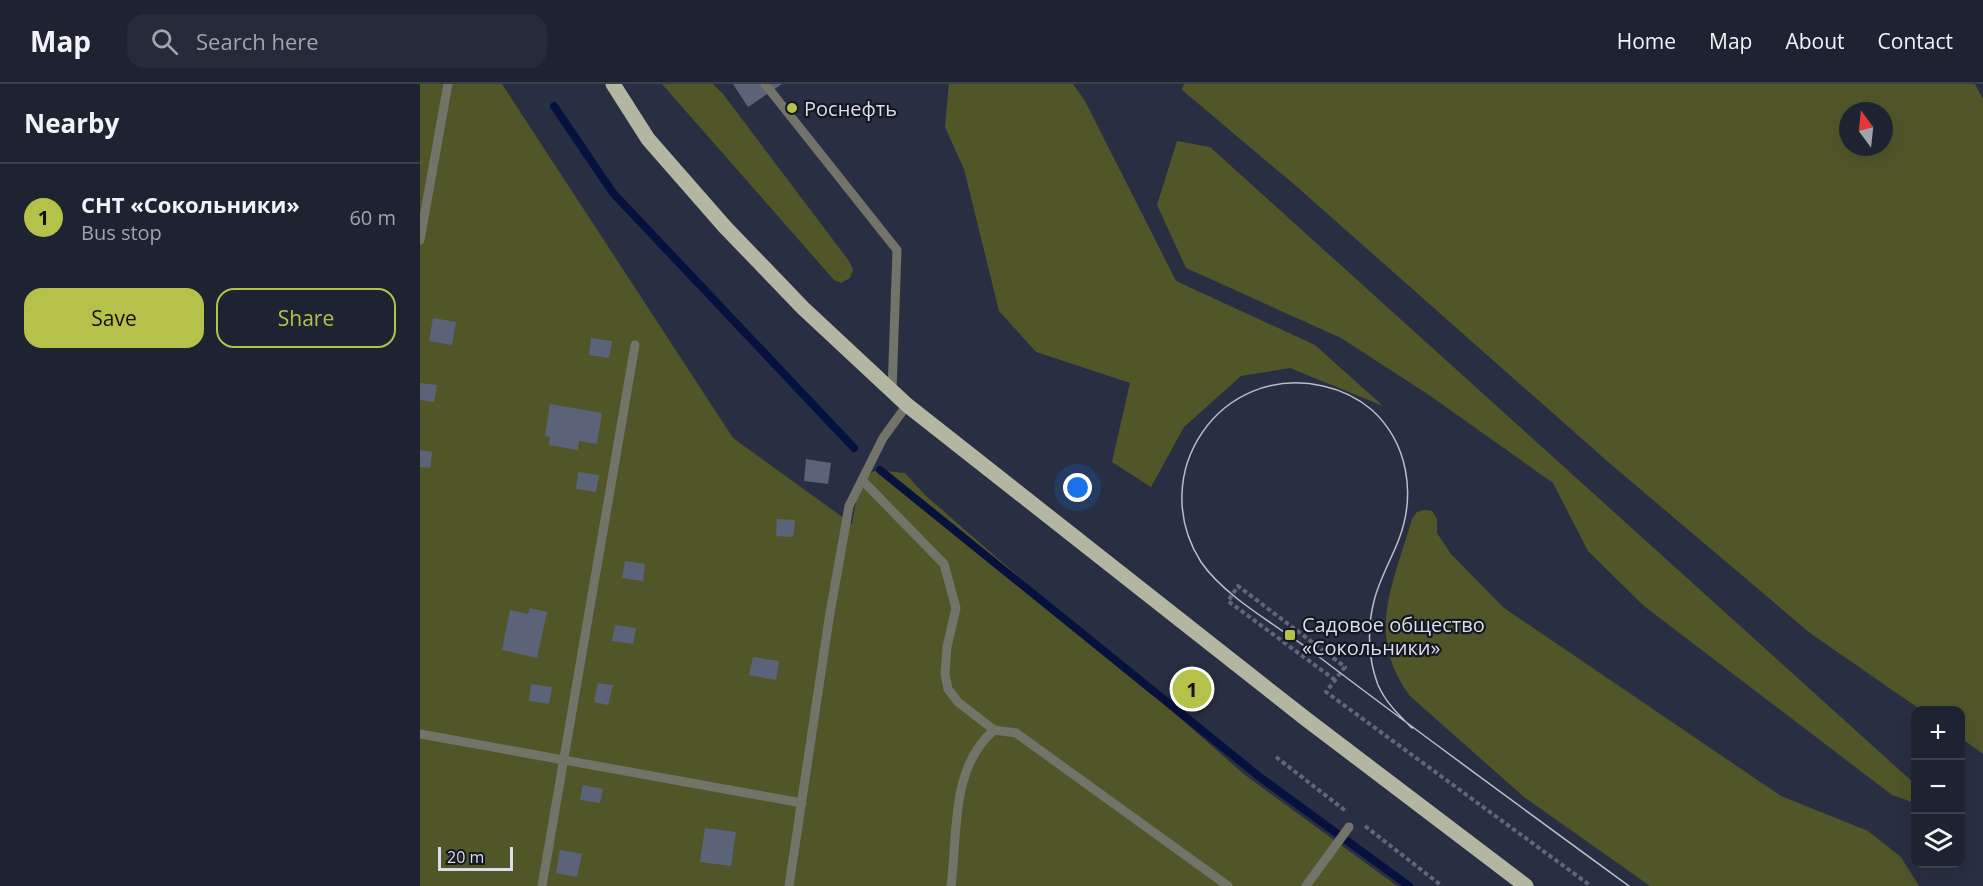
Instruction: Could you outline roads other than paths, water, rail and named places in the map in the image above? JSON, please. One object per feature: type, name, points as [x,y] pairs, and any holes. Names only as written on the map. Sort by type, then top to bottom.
[{"type":"main road","points":[[613,84],[648,139],[725,227],[803,308],[907,405],[1306,719],[1526,886]]},
{"type":"lane","points":[[420,240],[448,84]]},
{"type":"lane","points":[[765,84],[897,250],[892,391]]},
{"type":"lane","points":[[542,886],[635,345]]},
{"type":"lane","points":[[789,886],[829,619],[849,506],[883,438],[907,405]]},
{"type":"lane","points":[[862,480],[944,564],[956,608],[946,656],[945,674],[948,688],[958,702],[994,730],[1016,733],[1228,886]]},
{"type":"lane","points":[[951,886],[958,795],[979,743],[994,730]]},
{"type":"lane","points":[[420,734],[802,803]]},
{"type":"lane","points":[[1306,886],[1349,827]]},
{"type":"waterway","points":[[554,106],[613,193],[854,448]]},
{"type":"waterway","points":[[880,470],[1261,778],[1409,886]]},
{"type":"tram line","points":[[1412,728],[1407,723],[1402,718],[1393,708],[1378,685],[1372,665],[1370,643],[1370,622],[1376,593],[1399,539],[1407,504],[1405,470],[1394,438],[1372,410],[1355,398],[1336,390],[1323,386],[1286,383],[1253,391],[1224,408],[1202,432],[1188,462],[1182,494],[1186,528],[1201,562],[1223,587],[1251,609],[1310,650],[1389,710],[1429,739],[1629,886]]},
{"type":"place","name":"Роснефть","points":[[792,108]]},
{"type":"place","name":"Садовое общество «Сокольники»","points":[[1290,635]]},
{"type":"place","name":"СНТ «Сокольники»","points":[[1192,689]]}]
